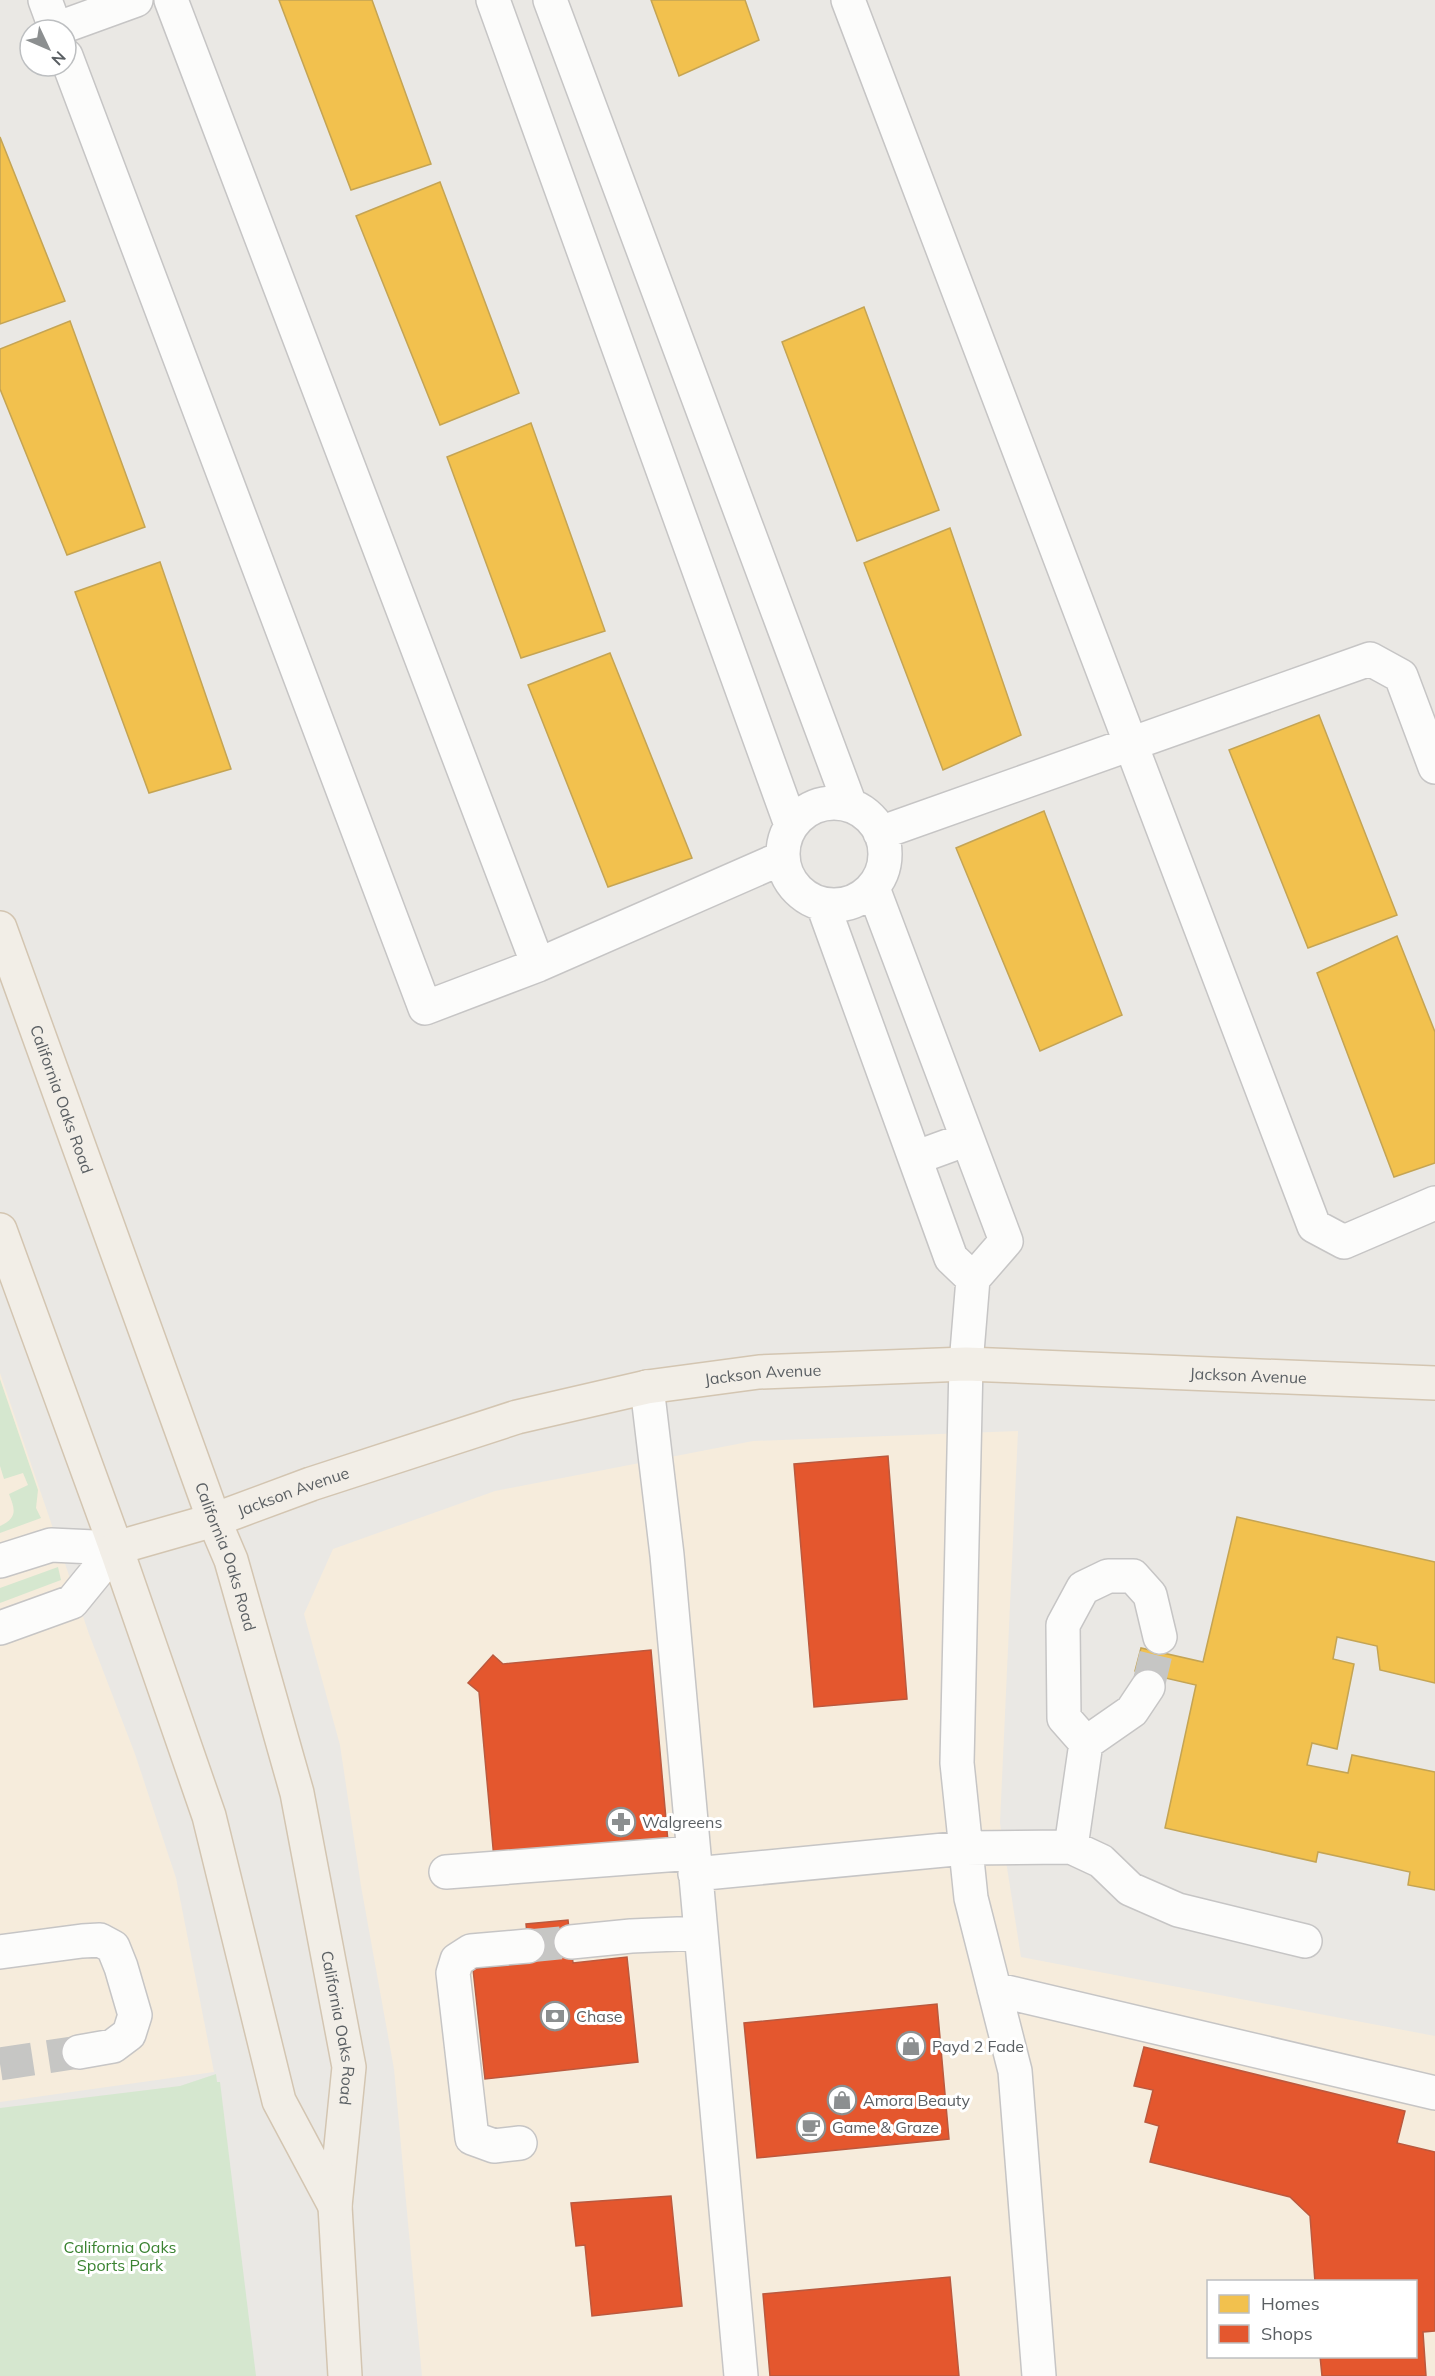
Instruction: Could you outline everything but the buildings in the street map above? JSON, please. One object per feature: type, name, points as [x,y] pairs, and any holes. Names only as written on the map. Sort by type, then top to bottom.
[{"type":"main road","name":"California Oaks Road","points":[[0,928],[214,1520],[231,1560],[297,1793],[349,2067],[335,2206],[345,2376]]},
{"type":"main road","name":"California Oaks Road","points":[[0,1230],[116,1548],[209,1816],[279,2101],[335,2206]]},
{"type":"main road","name":"Jackson Avenue","points":[[116,1548],[214,1520],[311,1484],[517,1417],[647,1387],[759,1372],[966,1364],[1435,1383]]},
{"type":"street","points":[[78,21],[136,0]]},
{"type":"street","points":[[171,0],[538,966]]},
{"type":"street","points":[[493,0],[791,825]]},
{"type":"street","points":[[550,0],[850,805]]},
{"type":"street","points":[[849,0],[1314,1226],[1344,1242],[1435,1203]]},
{"type":"street","points":[[74,78],[425,1008],[538,966],[782,858]]},
{"type":"street","points":[[880,833],[1370,658],[1401,676],[1435,768]]},
{"type":"street","points":[[833,802],[850,805],[865,813],[880,833],[885,856],[881,872],[873,888],[859,899],[844,905],[823,904],[810,900],[796,890],[786,875],[782,858],[784,841],[791,825],[802,814],[817,805],[833,802]]},
{"type":"street","points":[[873,888],[1006,1240],[973,1279],[966,1364],[957,1763],[971,1898],[1015,2071],[1039,2376]]},
{"type":"street","points":[[823,904],[951,1258],[973,1279]]},
{"type":"street","points":[[915,1158],[967,1139]]},
{"type":"street","points":[[647,1387],[667,1555],[741,2376]]},
{"type":"street","points":[[0,1561],[51,1545],[116,1548]]},
{"type":"street","points":[[0,1628],[72,1602],[116,1548]]},
{"type":"street","points":[[1086,1743],[1064,1718],[1063,1624],[1083,1588],[1108,1576],[1133,1576],[1150,1595],[1160,1637]]},
{"type":"street","points":[[1071,1847],[1086,1743],[1132,1712],[1148,1687]]},
{"type":"street","points":[[446,1872],[694,1863],[965,1848],[1071,1847],[1101,1861],[1130,1889],[1178,1910],[1305,1941]]},
{"type":"street","points":[[571,1942],[631,1936],[701,1933]]},
{"type":"street","points":[[0,1952],[100,1940],[113,1947],[122,1967],[135,2015],[129,2034],[113,2046],[79,2052]]},
{"type":"street","points":[[520,2143],[494,2146],[472,2138],[453,1973],[457,1960],[471,1952],[528,1946]]},
{"type":"street","points":[[994,1989],[1435,2093]]},
{"type":"shaded area","points":[[0,1373],[89,1634],[135,1754],[176,1878],[214,2072],[0,2102]]},
{"type":"shaded area","points":[[1018,1431],[1000,1823],[1021,1957],[1435,2036],[1435,2376],[422,2376],[394,2069],[361,1886],[340,1745],[304,1614],[333,1549],[495,1491],[753,1441]]},
{"type":"green space","points":[[0,1379],[38,1490],[36,1508],[41,1518],[0,1533],[0,1526],[10,1520],[14,1513],[9,1494],[28,1485],[23,1473],[4,1479],[0,1466]]},
{"type":"green space","points":[[58,1567],[61,1580],[0,1603],[0,1588]]},
{"type":"green space","name":"California Oaks Sports Park","points":[[216,2074],[217,2082],[220,2082],[256,2376],[0,2376],[0,2108],[180,2086]]},
{"type":"tunnel","points":[[1148,1687],[1160,1637]]},
{"type":"tunnel","points":[[528,1946],[571,1942]]},
{"type":"tunnel","points":[[0,2064],[79,2052]]},
{"type":"place","name":"Walgreens","points":[[621,1822]]},
{"type":"place","name":"Chase","points":[[555,2016]]},
{"type":"place","name":"Payd 2 Fade","points":[[911,2046]]},
{"type":"place","name":"Amora Beauty","points":[[842,2100]]},
{"type":"place","name":"Game & Graze","points":[[811,2127]]}]
